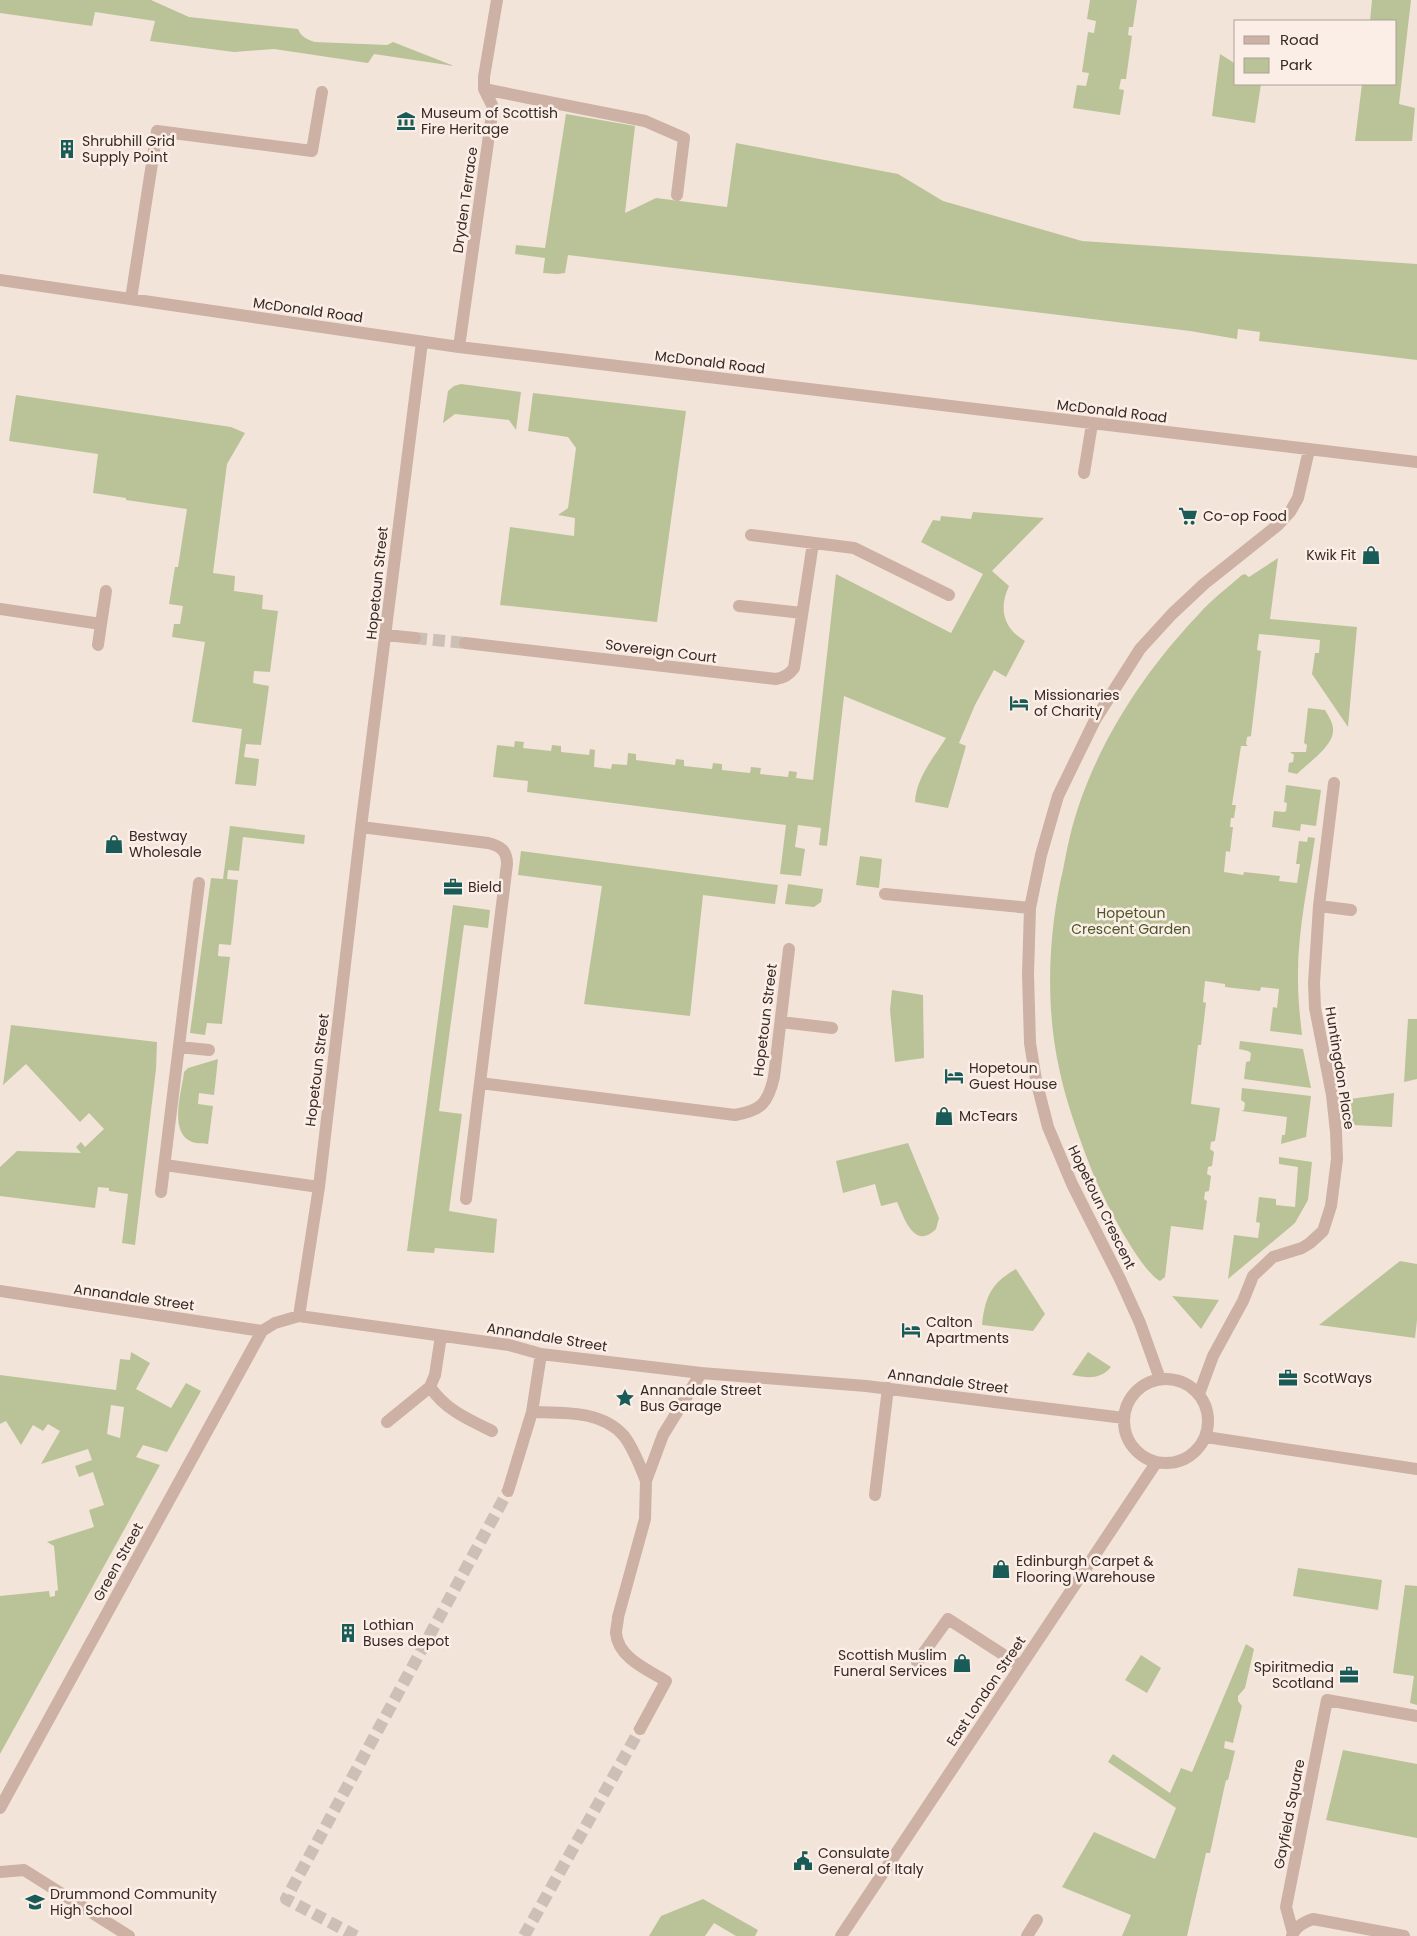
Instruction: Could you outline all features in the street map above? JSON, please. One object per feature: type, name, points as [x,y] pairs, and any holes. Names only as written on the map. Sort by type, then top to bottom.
[{"type":"street","name":"Dryden Terrace","points":[[459,347],[493,107],[484,83],[497,0]]},
{"type":"street","points":[[484,83],[645,121],[684,138],[677,194]]},
{"type":"street","points":[[130,299],[157,131],[312,151],[322,92]]},
{"type":"street","name":"McDonald Road","points":[[0,280],[459,347],[1417,462]]},
{"type":"street","name":"Hopetoun Street","points":[[299,1316],[319,1187],[361,827],[422,342]]},
{"type":"street","points":[[1084,473],[1092,424]]},
{"type":"street","name":"Hopetoun Crescent","points":[[1160,1379],[1128,1296],[1072,1184],[1048,1127],[1036,1080],[1030,1043],[1028,974],[1030,908],[1040,855],[1058,796],[1095,720],[1140,649],[1172,614],[1218,572],[1278,525],[1290,512],[1298,498],[1309,450]]},
{"type":"street","points":[[751,535],[854,548],[949,595]]},
{"type":"street","name":"Sovereign Court","points":[[465,644],[776,679],[787,676],[794,668],[813,542]]},
{"type":"street","points":[[98,645],[106,591]]},
{"type":"street","points":[[739,606],[802,613]]},
{"type":"street","points":[[0,609],[101,624]]},
{"type":"street","points":[[386,635],[414,638]]},
{"type":"street","name":"Huntingdon Place","points":[[1199,1394],[1213,1356],[1243,1300],[1253,1276],[1273,1257],[1302,1248],[1310,1243],[1323,1231],[1331,1206],[1337,1159],[1336,1132],[1332,1096],[1314,1008],[1314,983],[1319,906],[1334,783]]},
{"type":"street","points":[[361,827],[488,843],[500,847],[505,853],[507,864],[466,1200]]},
{"type":"street","points":[[161,1192],[199,882]]},
{"type":"street","points":[[885,894],[1030,908]]},
{"type":"street","points":[[1319,906],[1351,910]]},
{"type":"street","name":"Hopetoun Street","points":[[480,1083],[735,1115],[748,1113],[761,1107],[770,1095],[774,1077],[789,949]]},
{"type":"street","points":[[780,1022],[832,1028]]},
{"type":"street","points":[[179,1047],[209,1050]]},
{"type":"street","points":[[165,1165],[319,1187]]},
{"type":"street","name":"Annandale Street","points":[[0,1291],[262,1331],[268,1326],[299,1316],[509,1345],[541,1354],[701,1373],[888,1388],[1124,1418]]},
{"type":"street","name":"Green Street","points":[[0,1808],[262,1331]]},
{"type":"street","points":[[387,1422],[430,1387],[435,1375],[441,1336]]},
{"type":"street","points":[[508,1491],[532,1412],[541,1354]]},
{"type":"street","points":[[640,1729],[666,1681],[632,1660],[621,1648],[616,1634],[618,1617],[646,1519],[646,1481],[663,1435],[701,1373]]},
{"type":"street","points":[[1160,1379],[1185,1383],[1199,1394],[1208,1412],[1209,1426],[1206,1437],[1196,1452],[1186,1459],[1172,1464],[1156,1463],[1147,1459],[1133,1448],[1126,1437],[1125,1409],[1135,1392],[1149,1382],[1160,1379]]},
{"type":"street","points":[[430,1387],[444,1404],[455,1413],[492,1431]]},
{"type":"street","points":[[875,1495],[888,1388]]},
{"type":"street","points":[[532,1412],[583,1415],[599,1419],[613,1426],[624,1436],[632,1448],[646,1481]]},
{"type":"street","points":[[1206,1437],[1417,1469]]},
{"type":"street","name":"East London Street","points":[[841,1936],[1156,1463]]},
{"type":"street","points":[[917,1662],[948,1619],[1021,1666]]},
{"type":"street","name":"Gayfield Square","points":[[1292,1934],[1286,1907],[1327,1700],[1417,1716]]},
{"type":"street","points":[[0,1872],[24,1870],[129,1936]]},
{"type":"street","name":"Gayfield Square","points":[[1292,1934],[1302,1923],[1313,1919],[1404,1936]]},
{"type":"street","points":[[1027,1936],[1037,1920]]},
{"type":"green space","points":[[0,0],[151,0],[189,17],[298,29],[305,38],[315,42],[387,45],[393,42],[454,66],[374,54],[368,63],[274,49],[234,52],[150,41],[155,21],[95,12],[92,26],[0,13]]},
{"type":"green space","points":[[1090,0],[1137,0],[1133,27],[1129,27],[1128,35],[1132,36],[1126,79],[1121,79],[1119,89],[1124,90],[1120,115],[1073,108],[1077,85],[1086,86],[1089,73],[1082,72],[1088,32],[1094,33],[1096,21],[1087,19]]},
{"type":"green space","points":[[1372,0],[1411,0],[1399,104],[1415,108],[1412,141],[1355,141],[1362,85],[1397,85],[1397,20],[1370,20]]},
{"type":"green space","points":[[1220,54],[1234,63],[1234,85],[1261,85],[1255,123],[1212,116]]},
{"type":"green space","points":[[566,114],[635,126],[625,213],[656,198],[727,207],[736,143],[898,174],[943,201],[1082,241],[1417,264],[1417,360],[1259,341],[1260,332],[1238,329],[1237,339],[1190,331],[568,255],[565,273],[543,273],[545,258],[515,254],[516,245],[545,248]]},
{"type":"green space","points":[[461,384],[521,392],[516,430],[509,420],[455,414],[443,423],[448,391],[454,386]]},
{"type":"green space","points":[[533,393],[686,411],[657,622],[500,605],[510,527],[574,536],[575,518],[558,515],[568,508],[576,448],[568,437],[528,431]]},
{"type":"green space","points":[[16,395],[231,427],[245,433],[227,464],[213,573],[235,576],[234,591],[263,595],[262,609],[278,611],[270,672],[254,671],[253,683],[269,686],[261,745],[246,744],[244,757],[259,759],[256,786],[235,784],[242,729],[192,722],[205,642],[172,637],[174,624],[180,624],[183,606],[169,604],[175,567],[178,567],[187,509],[93,493],[98,454],[9,441]]},
{"type":"green space","points":[[973,512],[1044,518],[992,571],[1009,586],[1004,603],[1005,618],[1012,631],[1025,641],[1006,677],[994,670],[975,705],[959,743],[966,746],[948,808],[915,802],[922,776],[946,738],[844,696],[827,846],[819,845],[821,828],[798,825],[795,847],[805,849],[801,876],[780,874],[786,825],[527,792],[528,781],[493,777],[497,745],[514,747],[515,741],[524,742],[523,748],[551,751],[552,745],[561,746],[561,752],[589,755],[590,749],[595,750],[594,767],[611,769],[612,764],[627,765],[628,753],[636,754],[636,760],[675,765],[676,759],[684,760],[684,766],[712,769],[713,763],[722,764],[722,770],[750,773],[751,767],[761,768],[760,774],[788,777],[789,771],[797,772],[796,778],[813,780],[836,574],[951,633],[983,574],[921,542],[933,520],[940,521],[941,516],[971,519]]},
{"type":"green space","name":"Hopetoun Crescent Garden","points":[[1278,558],[1270,619],[1357,627],[1348,727],[1312,674],[1315,653],[1319,653],[1320,640],[1259,634],[1257,650],[1261,651],[1251,736],[1247,737],[1246,744],[1248,746],[1241,746],[1232,805],[1236,805],[1234,818],[1231,818],[1230,827],[1233,827],[1230,852],[1226,851],[1224,872],[1243,875],[1244,872],[1280,876],[1279,881],[1297,883],[1300,864],[1296,864],[1299,841],[1307,842],[1308,837],[1315,838],[1299,945],[1298,988],[1302,1035],[1270,1031],[1273,1007],[1277,1008],[1279,989],[1261,987],[1260,991],[1225,987],[1225,984],[1205,981],[1203,1002],[1206,1003],[1201,1045],[1198,1045],[1191,1104],[1220,1108],[1215,1141],[1211,1142],[1210,1149],[1214,1152],[1212,1166],[1208,1167],[1207,1174],[1211,1176],[1209,1191],[1205,1192],[1204,1199],[1207,1201],[1203,1230],[1171,1226],[1165,1277],[1160,1281],[1141,1262],[1120,1229],[1090,1166],[1065,1093],[1055,1045],[1050,999],[1051,952],[1056,906],[1069,842],[1079,805],[1090,775],[1104,746],[1137,690],[1156,664],[1208,604],[1242,575],[1245,574],[1249,577]]},
{"type":"green space","points":[[1308,708],[1325,710],[1333,726],[1332,738],[1324,749],[1297,774],[1288,772],[1289,763],[1293,762],[1294,755],[1290,752],[1306,752],[1307,745],[1304,743]]},
{"type":"green space","points":[[1286,785],[1321,790],[1316,826],[1301,824],[1300,831],[1272,827],[1274,811],[1286,811],[1287,803],[1284,802]]},
{"type":"green space","points":[[230,826],[305,835],[304,844],[243,837],[239,871],[228,870],[227,879],[238,880],[231,945],[219,944],[218,956],[230,957],[222,1024],[207,1023],[205,1035],[190,1033],[211,878],[223,879]]},
{"type":"green space","points":[[521,851],[778,885],[775,904],[703,895],[690,1016],[584,1004],[602,886],[518,875]]},
{"type":"green space","points":[[860,856],[882,859],[879,888],[856,885]]},
{"type":"green space","points":[[788,884],[823,889],[821,902],[814,907],[785,904]]},
{"type":"green space","points":[[453,905],[490,910],[488,928],[464,925],[439,1111],[462,1114],[449,1211],[497,1219],[494,1253],[435,1248],[434,1253],[407,1251]]},
{"type":"green space","points":[[892,990],[923,995],[924,1058],[895,1062],[890,1010]]},
{"type":"green space","points":[[1408,1019],[1417,1019],[1417,1079],[1404,1082]]},
{"type":"green space","points":[[11,1025],[157,1042],[156,1069],[135,1245],[122,1243],[128,1194],[109,1191],[109,1188],[98,1187],[95,1208],[0,1196],[0,1167],[17,1151],[81,1153],[76,1147],[81,1142],[85,1147],[104,1129],[89,1113],[80,1122],[26,1064],[3,1085]]},
{"type":"green space","points":[[1240,1041],[1303,1049],[1311,1088],[1244,1079],[1246,1062],[1250,1061],[1251,1053],[1239,1049]]},
{"type":"green space","points":[[218,1059],[214,1095],[199,1093],[198,1104],[213,1106],[208,1144],[194,1143],[185,1137],[180,1130],[178,1121],[179,1100],[184,1072],[188,1068]]},
{"type":"green space","points":[[1242,1088],[1311,1096],[1306,1137],[1281,1144],[1282,1135],[1285,1135],[1287,1117],[1241,1111],[1244,1110],[1245,1103],[1241,1100]]},
{"type":"green space","points":[[1394,1093],[1392,1127],[1352,1125],[1350,1099]]},
{"type":"green space","points":[[908,1143],[939,1218],[936,1229],[928,1235],[916,1234],[911,1229],[897,1202],[881,1206],[875,1184],[843,1193],[836,1161]]},
{"type":"green space","points":[[1279,1157],[1312,1162],[1308,1200],[1295,1223],[1228,1279],[1234,1235],[1258,1238],[1260,1223],[1256,1222],[1259,1197],[1276,1199],[1276,1205],[1295,1207],[1298,1167],[1279,1164]]},
{"type":"green space","points":[[1400,1261],[1417,1264],[1417,1320],[1415,1338],[1319,1325]]},
{"type":"green space","points":[[1016,1269],[1045,1314],[1033,1331],[982,1325],[987,1299],[995,1285]]},
{"type":"green space","points":[[1172,1296],[1219,1300],[1201,1329]]},
{"type":"green space","points":[[131,1352],[150,1363],[136,1389],[171,1408],[186,1383],[201,1391],[167,1452],[143,1445],[136,1457],[160,1465],[0,1754],[0,1596],[49,1591],[50,1597],[55,1596],[55,1591],[58,1590],[54,1546],[47,1542],[94,1527],[89,1510],[104,1505],[93,1472],[79,1477],[75,1466],[92,1460],[88,1449],[41,1464],[60,1431],[48,1424],[43,1431],[33,1425],[21,1445],[6,1421],[0,1424],[0,1375],[116,1390],[120,1359],[130,1360]],"holes":[[[111,1405],[124,1407],[120,1438],[107,1434]]]},
{"type":"green space","points":[[1088,1352],[1111,1367],[1098,1376],[1072,1375]]},
{"type":"green space","points":[[1298,1568],[1382,1580],[1378,1610],[1293,1596]]},
{"type":"green space","points":[[1405,1585],[1417,1586],[1417,1705],[1410,1703],[1414,1676],[1393,1673]]},
{"type":"green space","points":[[1246,1644],[1254,1649],[1245,1688],[1238,1696],[1238,1701],[1242,1706],[1233,1743],[1225,1741],[1224,1748],[1235,1751],[1228,1780],[1226,1780],[1210,1853],[1206,1853],[1187,1936],[1122,1936],[1131,1915],[1062,1887],[1094,1832],[1155,1859],[1176,1808],[1108,1762],[1113,1754],[1170,1793],[1181,1768],[1192,1772]]},
{"type":"green space","points":[[1141,1655],[1161,1668],[1147,1693],[1125,1680]]},
{"type":"green space","points":[[1343,1750],[1417,1764],[1417,1838],[1326,1820]]},
{"type":"green space","points":[[703,1899],[758,1930],[755,1936],[736,1936],[714,1923],[705,1936],[649,1936],[661,1916]]},
{"type":"tunnel","points":[[415,638],[465,643]]},
{"type":"tunnel","points":[[356,1936],[286,1899],[508,1491]]},
{"type":"tunnel","points":[[524,1936],[640,1729]]},
{"type":"place","name":"Museum of Scottish Fire Heritage","points":[[406,121]]},
{"type":"place","name":"Shrubhill Grid Supply Point","points":[[67,149]]},
{"type":"place","name":"Co-op Food","points":[[1188,516]]},
{"type":"place","name":"Kwik Fit","points":[[1371,555]]},
{"type":"place","name":"Missionaries of Charity","points":[[1019,703]]},
{"type":"place","name":"Bestway Wholesale","points":[[114,844]]},
{"type":"place","name":"Bield","points":[[453,887]]},
{"type":"place","name":"Hopetoun Guest House","points":[[954,1076]]},
{"type":"place","name":"McTears","points":[[944,1116]]},
{"type":"place","name":"Calton Apartments","points":[[911,1330]]},
{"type":"place","name":"ScotWays","points":[[1288,1378]]},
{"type":"place","name":"Annandale Street Bus Garage","points":[[625,1398]]},
{"type":"place","name":"Edinburgh Carpet & Flooring Warehouse","points":[[1001,1569]]},
{"type":"place","name":"Lothian Buses depot","points":[[348,1633]]},
{"type":"place","name":"Scottish Muslim Funeral Services","points":[[962,1663]]},
{"type":"place","name":"Spiritmedia Scotland","points":[[1349,1675]]},
{"type":"place","name":"Consulate General of Italy","points":[[803,1861]]},
{"type":"place","name":"Drummond Community High School","points":[[35,1902]]}]
